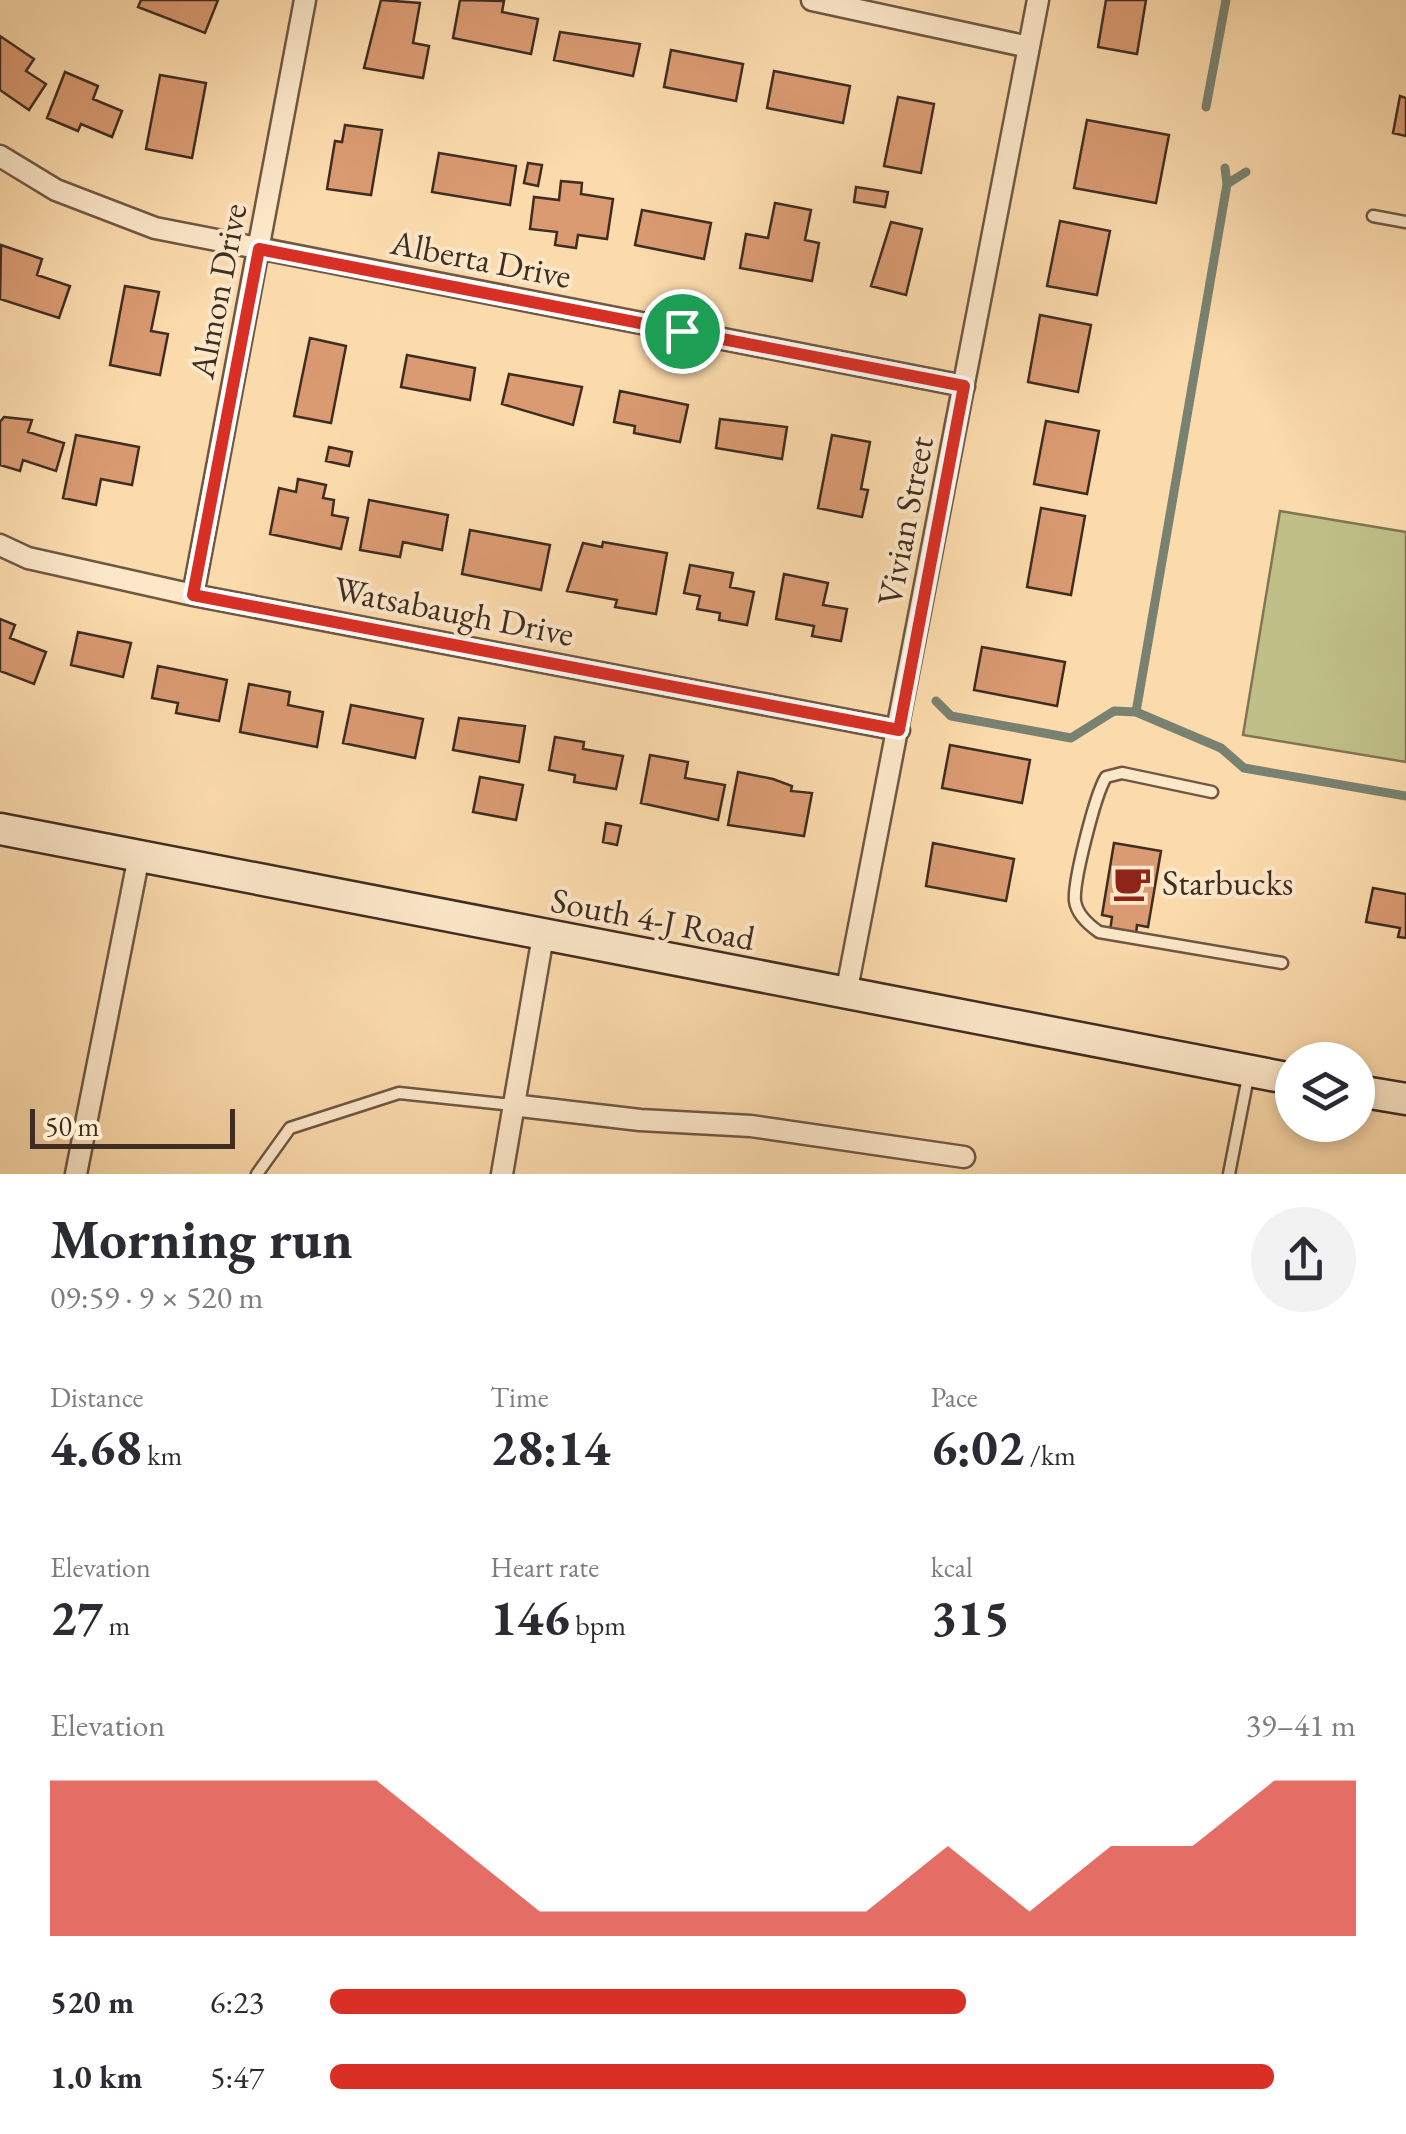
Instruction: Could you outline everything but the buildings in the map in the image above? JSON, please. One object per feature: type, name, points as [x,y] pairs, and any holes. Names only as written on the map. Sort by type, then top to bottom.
[{"type":"main road","name":"South 4-J Road","points":[[0,829],[1275,1075]]},
{"type":"main road","points":[[1375,1094],[1406,1100]]},
{"type":"street","name":"Almon Drive","points":[[193,595],[306,0]]},
{"type":"street","points":[[812,0],[1029,47]]},
{"type":"street","name":"Vivian Street","points":[[846,994],[1038,0]]},
{"type":"street","name":"Alberta Drive","points":[[0,156],[56,190],[155,228],[964,386]]},
{"type":"street","name":"Watsabaugh Drive","points":[[0,546],[28,558],[193,595],[899,730]]},
{"type":"street","points":[[76,1174],[139,856]]},
{"type":"street","points":[[502,1174],[544,936]]},
{"type":"street","points":[[512,1105],[640,1120],[750,1126],[959,1165]]},
{"type":"lane","points":[[1373,216],[1406,222]]},
{"type":"lane","points":[[1212,792],[1122,773],[1106,778],[1096,794],[1075,901],[1084,921],[1099,932],[1282,962]]},
{"type":"lane","points":[[1230,1174],[1250,1070]]},
{"type":"lane","points":[[257,1174],[290,1128],[399,1093],[512,1105]]},
{"type":"shaded area","points":[[1280,511],[1406,532],[1406,762],[1243,735]]},
{"type":"waterway","points":[[1206,107],[1226,0]]},
{"type":"waterway","points":[[1225,168],[1227,184],[1136,712],[1221,748],[1244,768],[1406,796]]},
{"type":"waterway","points":[[1227,184],[1246,172]]},
{"type":"waterway","points":[[936,701],[951,716],[1071,738],[1114,711],[1136,712]]},
{"type":"place","name":"Starbucks","points":[[1132,883]]},
{"type":"route","points":[[259,249],[682,331],[964,386],[899,730],[193,595],[259,249]]}]
